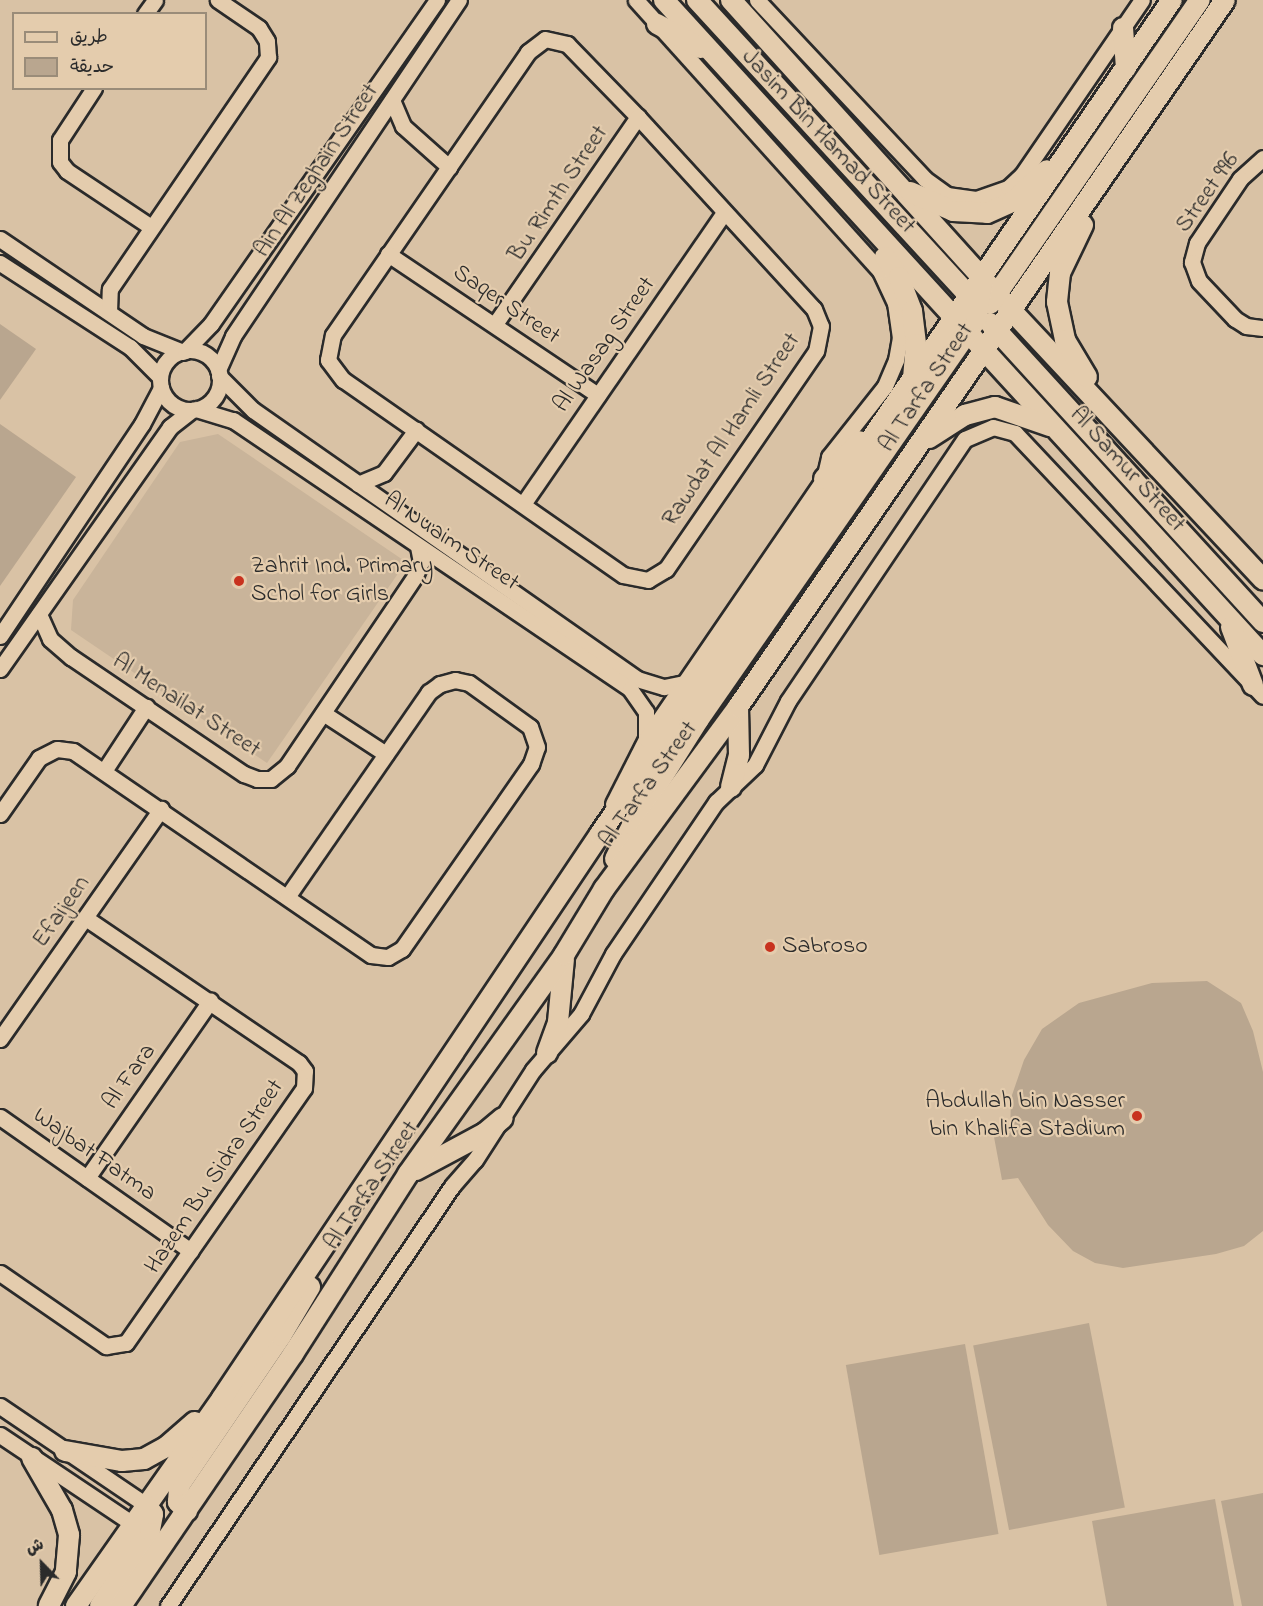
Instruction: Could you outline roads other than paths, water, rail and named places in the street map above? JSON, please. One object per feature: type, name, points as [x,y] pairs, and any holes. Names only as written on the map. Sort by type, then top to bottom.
[{"type":"main road","name":"Jasim Bin Hamad Street","points":[[664,0],[863,217],[980,311]]},
{"type":"main road","points":[[697,0],[1263,622]]},
{"type":"main road","name":"Jasim Bin Hamad Street","points":[[731,0],[902,189],[980,311]]},
{"type":"main road","name":"Al Tarfa Street","points":[[146,1505],[222,1398],[600,834],[883,422],[912,381],[980,311],[1070,153],[1172,0]]},
{"type":"main road","points":[[604,889],[632,825],[699,719],[980,311],[1200,0]]},
{"type":"main road","name":"Al Tarfa Street","points":[[980,311],[1011,310],[1225,0]]},
{"type":"main road","points":[[657,24],[712,54]]},
{"type":"main road","points":[[1123,28],[1126,68]]},
{"type":"main road","points":[[902,189],[953,212],[987,213],[1012,202],[1070,153]]},
{"type":"main road","points":[[1092,194],[1084,222],[1060,273],[1057,302],[1065,340],[1094,388],[1100,405]]},
{"type":"main road","points":[[863,217],[908,295],[916,344],[912,381]]},
{"type":"main road","name":"Al Samur Street","points":[[1011,310],[1263,579]]},
{"type":"main road","name":"Al Tarfa Street","points":[[121,1606],[181,1519],[408,1174],[564,956],[604,889],[738,707],[984,349],[980,311]]},
{"type":"main road","name":"Al Samur Street","points":[[984,349],[1263,655]]},
{"type":"main road","points":[[920,445],[965,415],[995,407],[1053,427]]},
{"type":"main road","points":[[824,479],[852,447],[883,422]]},
{"type":"main road","points":[[1228,619],[1258,691]]},
{"type":"main road","points":[[730,787],[739,755],[738,707]]},
{"type":"main road","points":[[547,1053],[558,1022],[564,956]]},
{"type":"main road","points":[[408,1174],[485,1133],[503,1118]]},
{"type":"main road","points":[[100,1606],[141,1528],[181,1519],[178,1502],[179,1486],[289,1324],[335,1229]]},
{"type":"main road","points":[[65,1451],[122,1461],[144,1458],[166,1447],[222,1398]]},
{"type":"main road","points":[[32,1458],[62,1510],[69,1535],[66,1572],[49,1606]]},
{"type":"main road","points":[[76,1606],[141,1528],[153,1518],[146,1505]]},
{"type":"street","points":[[109,312],[110,289],[268,57],[267,41],[259,28],[218,0]]},
{"type":"street","name":"Ain Al Zeghain Street","points":[[219,373],[233,336],[459,0]]},
{"type":"street","name":"Jasim Bin Hamad Street","points":[[636,0],[871,260],[891,290],[898,318]]},
{"type":"street","name":"Jasim Bin Hamad Street","points":[[757,0],[925,179],[947,195],[976,199],[994,196],[1022,176],[1123,28]]},
{"type":"street","points":[[1123,28],[1142,0]]},
{"type":"street","name":"Ain Al Zeghain Street","points":[[184,352],[211,324],[432,3]]},
{"type":"street","name":"Rawdat Al Hamli Street","points":[[545,39],[567,44],[638,117],[814,309],[820,320],[821,339],[669,564],[648,580],[628,578],[336,375],[328,360],[333,335],[528,52],[545,39]]},
{"type":"street","points":[[93,90],[60,140],[60,162],[72,174],[151,227]]},
{"type":"street","points":[[392,100],[403,126],[449,167]]},
{"type":"street","name":"Bu Rimth Street","points":[[495,324],[638,117]]},
{"type":"street","points":[[374,127],[403,126]]},
{"type":"street","name":"Street 996","points":[[1263,158],[1240,179],[1197,243],[1192,262],[1199,281],[1235,320],[1246,326],[1263,328]]},
{"type":"street","name":"Al Wasag Street","points":[[523,504],[724,213]]},
{"type":"street","points":[[0,239],[143,336],[184,352],[208,357],[219,373],[215,397],[170,427],[0,669]]},
{"type":"street","name":"Saqer Street","points":[[388,254],[598,395]]},
{"type":"street","points":[[0,263],[130,347],[160,382],[176,407],[194,410]]},
{"type":"street","points":[[87,297],[110,289]]},
{"type":"street","name":"Al Tarfa Street","points":[[600,834],[646,739],[824,479],[829,457],[874,402],[892,372],[899,345],[898,318]]},
{"type":"street","points":[[0,636],[142,424],[168,361],[184,352]]},
{"type":"street","name":"Al Nuaim Street","points":[[219,373],[246,405],[637,678],[664,687],[684,683]]},
{"type":"street","name":"Al Nuaim Street","points":[[194,410],[233,420],[630,689],[646,712],[646,739]]},
{"type":"street","points":[[168,1606],[452,1186],[503,1118],[547,1053],[581,1014],[613,954],[716,802],[755,765],[788,701],[958,448],[974,433],[993,427],[1015,433],[1258,691]]},
{"type":"street","points":[[384,502],[381,485],[384,473],[416,430]]},
{"type":"street","points":[[358,484],[384,473]]},
{"type":"street","name":"Al Menailat Street","points":[[39,614],[57,646],[244,774],[264,780],[282,771],[418,572],[418,547]]},
{"type":"street","points":[[0,814],[39,758],[51,750],[73,751],[161,809],[371,955],[395,955],[531,764],[537,747],[527,723],[469,683],[455,680],[429,692],[288,896]]},
{"type":"street","points":[[104,771],[146,707]]},
{"type":"street","points":[[323,713],[386,754]]},
{"type":"street","name":"Efaijeen","points":[[0,1039],[161,809]]},
{"type":"street","name":"Hazem Bu Sidra Street","points":[[0,1273],[106,1346],[116,1347],[133,1336],[304,1088],[306,1079],[299,1063],[86,918]]},
{"type":"street","name":"Al Fara","points":[[87,1178],[210,1002]]},
{"type":"street","name":"Wajbat Fatma","points":[[0,1118],[191,1251]]},
{"type":"street","points":[[0,1406],[65,1451],[127,1489],[146,1505]]},
{"type":"street","points":[[0,1435],[141,1528]]},
{"type":"place","name":"Zahrit Ind. Primary Schol for Girls","points":[[239,581]]},
{"type":"place","name":"Sabroso","points":[[770,947]]},
{"type":"place","name":"Abdullah bin Nasser bin Khalifa Stadium","points":[[1137,1116]]}]
